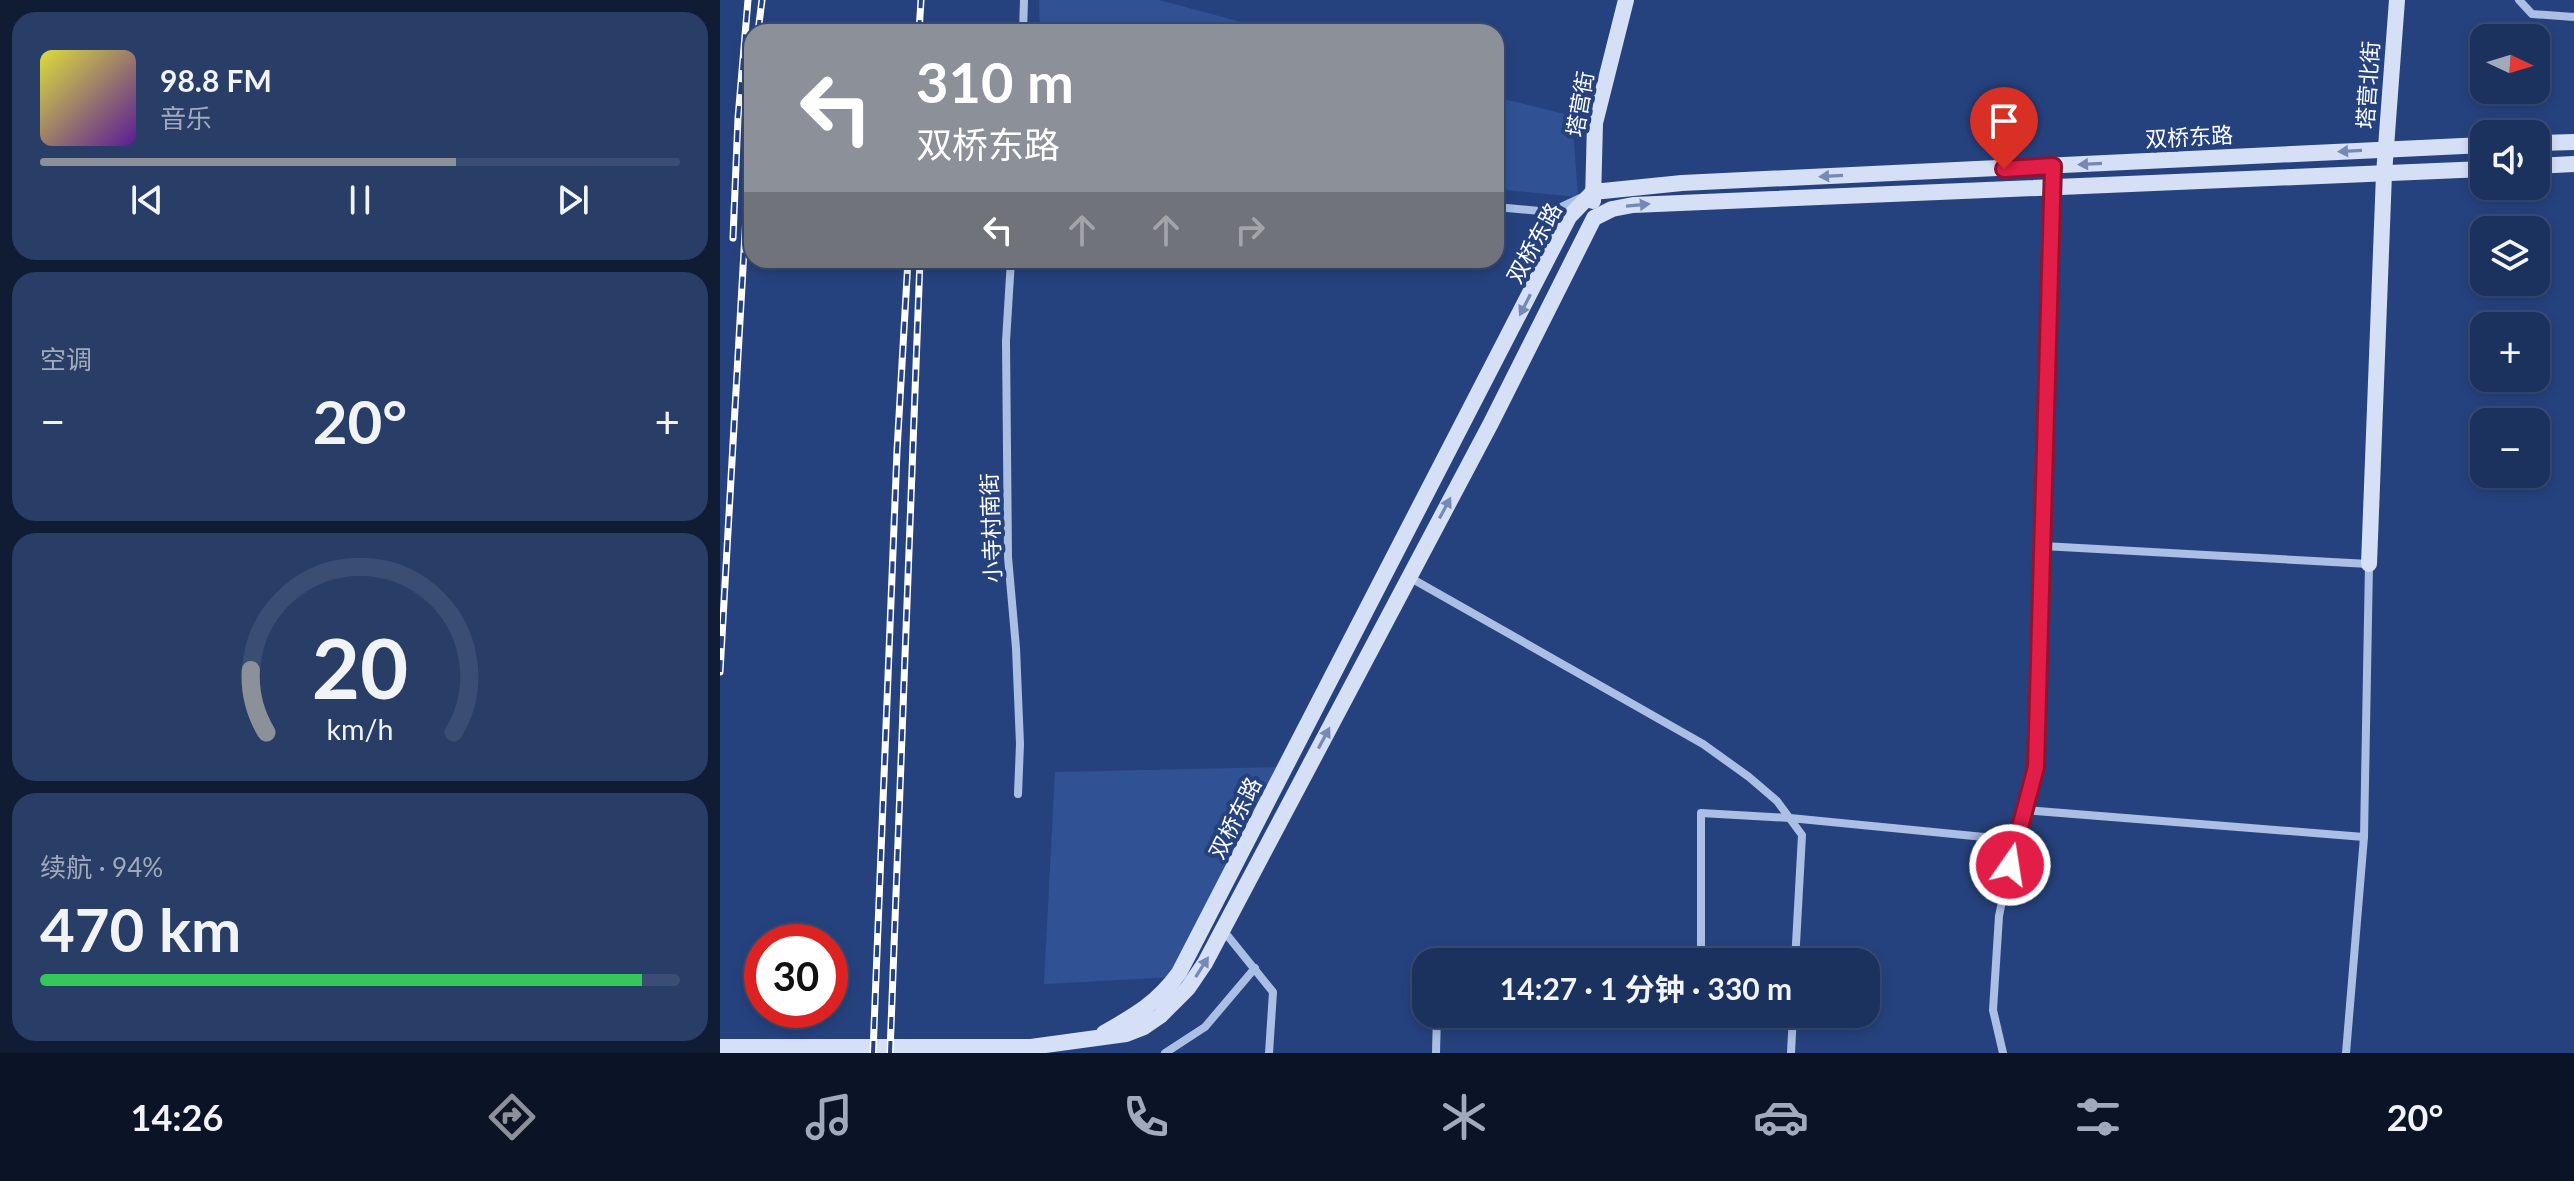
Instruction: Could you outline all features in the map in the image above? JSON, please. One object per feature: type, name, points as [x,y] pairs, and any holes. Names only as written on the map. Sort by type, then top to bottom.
[{"type":"street","points":[[1023,24],[1024,0]]},
{"type":"street","name":"塔营街","points":[[1594,218],[1595,123],[1626,0]]},
{"type":"street","name":"塔营北街","points":[[2369,564],[2385,149],[2397,0]]},
{"type":"street","points":[[2519,0],[2532,14],[2574,17]]},
{"type":"street","points":[[2550,143],[2574,142]]},
{"type":"street","name":"双桥东路","points":[[1096,1038],[1146,1009],[1166,991],[1179,973],[1569,217],[1593,192],[1682,183],[2470,146]]},
{"type":"street","points":[[2550,165],[2574,164]]},
{"type":"street","points":[[2003,1053],[1993,1010],[1999,916],[2015,840],[2036,767],[2053,166]]},
{"type":"street","name":"双桥东路","points":[[720,1047],[1031,1047],[1126,1034],[1160,1016],[1188,988],[1223,930],[1491,423],[1594,218],[1612,209],[1633,205],[2470,170]]},
{"type":"street","points":[[1504,208],[1550,212],[1593,192]]},
{"type":"street","name":"小寺村南街","points":[[1011,268],[1006,341],[1008,557],[1018,696],[1018,794]]},
{"type":"street","points":[[2043,546],[2369,564],[2364,837],[2346,1053]]},
{"type":"street","points":[[1409,577],[1703,744],[1777,801],[1802,835],[1796,948]]},
{"type":"street","points":[[2024,810],[2364,837]]},
{"type":"street","points":[[1701,948],[1701,813],[1790,818],[2015,840]]},
{"type":"street","points":[[1223,930],[1273,992],[1269,1053]]},
{"type":"street","points":[[1165,1053],[1205,1027],[1255,968]]},
{"type":"street","points":[[1436,1053],[1437,1028]]},
{"type":"street","points":[[1791,1053],[1792,1028]]},
{"type":"shaded area","points":[[1039,0],[1159,0],[1249,24],[1040,24]]},
{"type":"shaded area","points":[[1504,99],[1572,116],[1578,197],[1504,190]]},
{"type":"shaded area","points":[[1287,767],[1173,977],[1044,984],[1055,772]]},
{"type":"railway","points":[[746,24],[748,0]]},
{"type":"railway","points":[[759,24],[762,0]]},
{"type":"railway","points":[[920,24],[921,0]]},
{"type":"railway","points":[[733,238],[744,47]]},
{"type":"railway","points":[[720,672],[744,250]]},
{"type":"railway","points":[[873,1053],[897,451],[908,268]]},
{"type":"railway","points":[[890,1053],[920,268]]},
{"type":"route","points":[[2004,169],[2053,166],[2036,767],[2010,865]]}]
